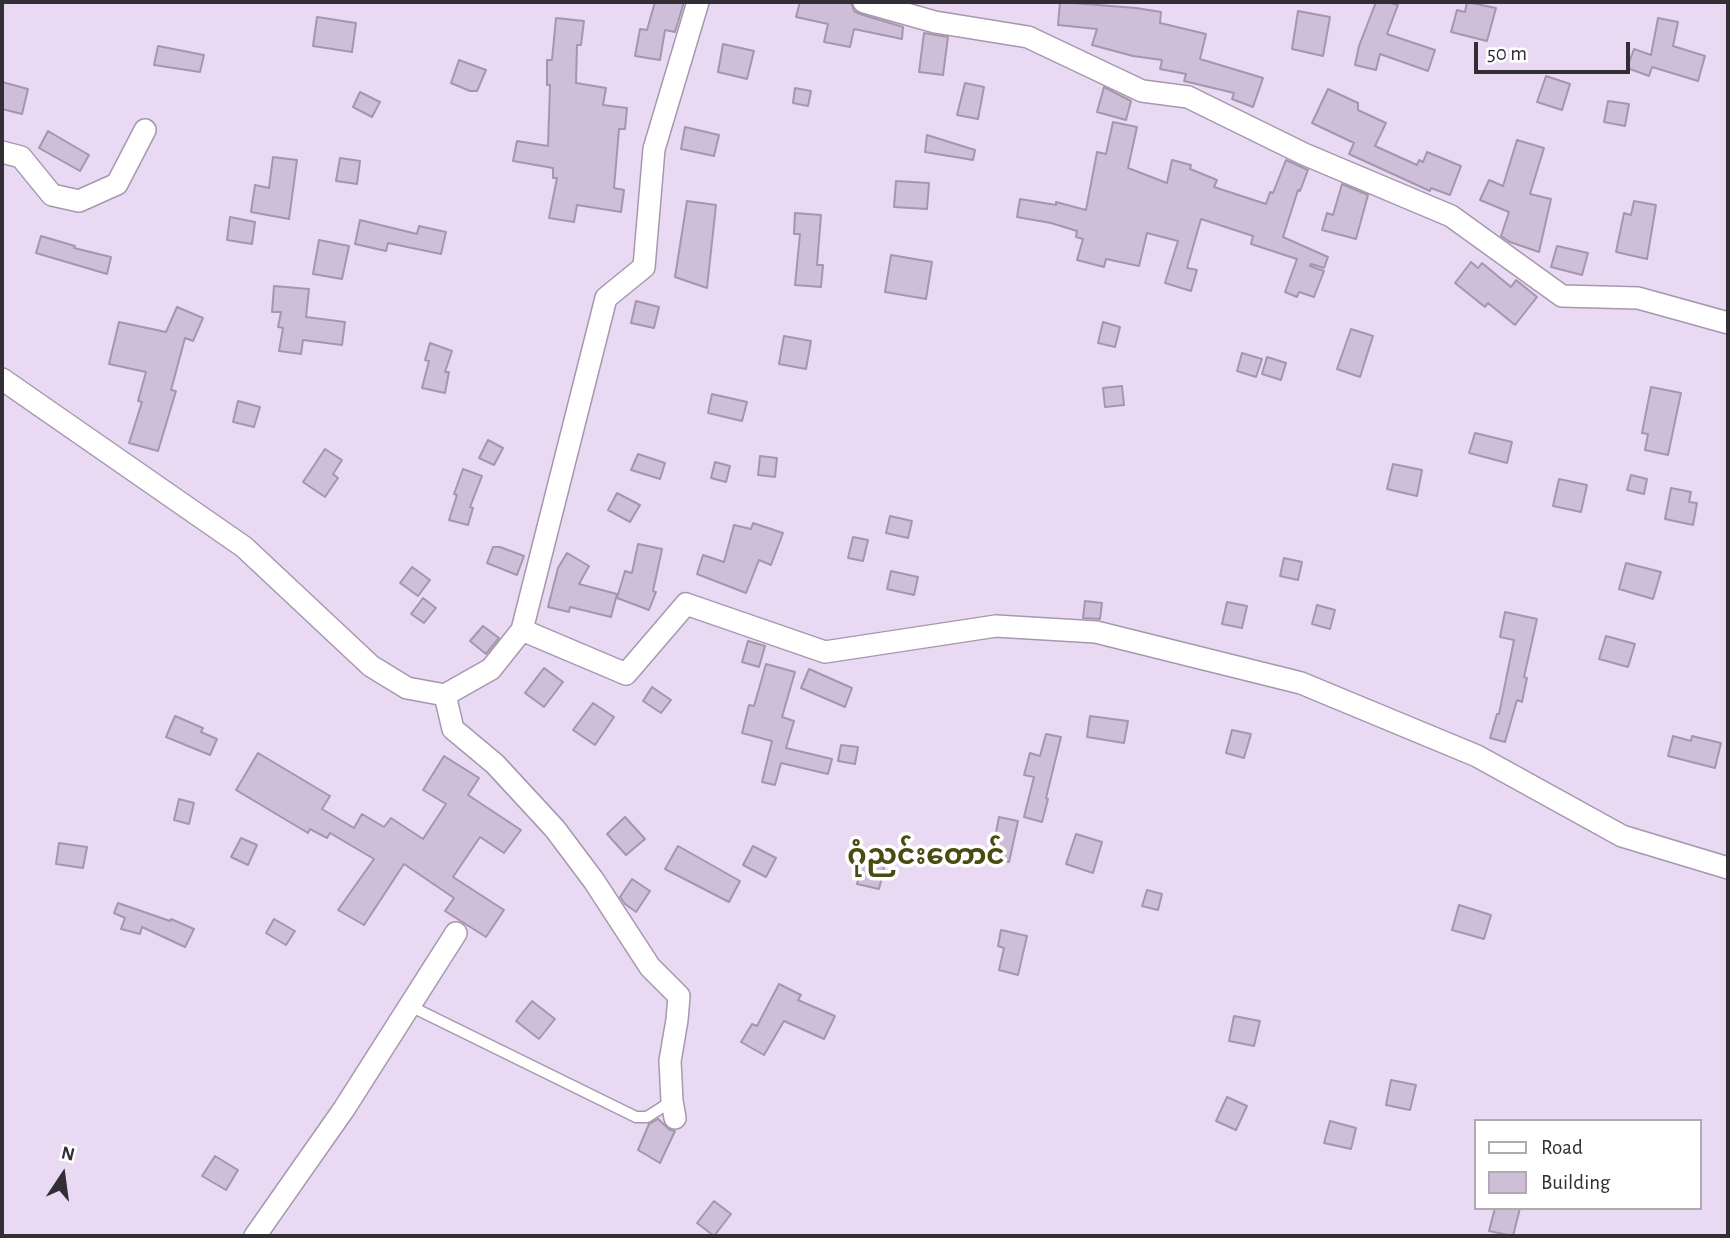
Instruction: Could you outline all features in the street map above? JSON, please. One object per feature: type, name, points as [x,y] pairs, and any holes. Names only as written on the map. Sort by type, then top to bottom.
[{"type":"street","points":[[2,380],[244,547],[371,666],[407,688],[445,695],[491,669],[522,630],[606,298],[644,267],[654,149],[698,2]]},
{"type":"street","points":[[864,2],[935,22],[1028,37],[1142,91],[1188,97],[1304,154],[1451,216],[1562,296],[1638,298],[1728,323]]},
{"type":"street","points":[[2,152],[21,157],[52,195],[79,201],[117,184],[145,130]]},
{"type":"street","points":[[522,630],[626,674],[686,604],[825,652],[996,626],[1096,632],[1301,683],[1477,755],[1622,836],[1728,868]]},
{"type":"street","points":[[445,695],[453,729],[495,764],[555,829],[594,881],[650,967],[679,996],[670,1060],[674,1109]]},
{"type":"street","points":[[254,1236],[344,1109],[456,933]]},
{"type":"lane","points":[[410,1006],[636,1117],[647,1117],[674,1109]]},
{"type":"building","points":[[655,2],[684,2],[675,32],[665,30],[660,60],[635,56],[640,29],[647,30]]},
{"type":"building","points":[[800,2],[851,2],[854,11],[860,14],[903,27],[902,39],[854,29],[850,47],[824,42],[828,24],[796,17]]},
{"type":"building","points":[[1060,2],[1161,12],[1160,23],[1206,34],[1200,59],[1263,78],[1253,107],[1232,99],[1234,93],[1184,81],[1186,74],[1160,69],[1162,60],[1133,56],[1092,45],[1097,29],[1058,25]]},
{"type":"building","points":[[1376,2],[1398,5],[1387,34],[1435,50],[1428,71],[1380,54],[1376,70],[1355,65],[1359,46]]},
{"type":"building","points":[[1467,2],[1496,8],[1487,41],[1451,32],[1457,10],[1465,12]]},
{"type":"building","points":[[1298,11],[1330,17],[1323,56],[1292,49]]},
{"type":"building","points":[[317,17],[356,23],[352,52],[313,46]]},
{"type":"building","points":[[556,18],[584,21],[581,45],[577,45],[576,83],[606,88],[603,105],[627,108],[625,129],[619,129],[614,188],[624,190],[621,212],[577,205],[574,222],[549,218],[557,178],[553,178],[553,168],[513,161],[517,141],[548,146],[550,85],[547,85],[547,60],[552,60]]},
{"type":"building","points":[[1658,18],[1678,22],[1673,46],[1705,56],[1698,81],[1652,67],[1649,76],[1627,68],[1634,49],[1651,55]]},
{"type":"building","points":[[924,33],[948,37],[943,75],[919,72]]},
{"type":"building","points":[[723,44],[754,51],[747,79],[718,72]]},
{"type":"building","points":[[158,46],[204,55],[200,72],[154,65]]},
{"type":"building","points":[[459,60],[486,70],[477,91],[451,83]]},
{"type":"building","points":[[1546,76],[1570,84],[1562,110],[1537,102]]},
{"type":"building","points":[[2,82],[28,89],[22,114],[2,109]]},
{"type":"building","points":[[965,83],[984,87],[978,119],[957,115]]},
{"type":"building","points":[[1104,87],[1131,101],[1126,120],[1097,112]]},
{"type":"building","points":[[795,88],[811,91],[808,106],[793,103]]},
{"type":"building","points":[[1328,89],[1358,103],[1358,110],[1386,123],[1375,146],[1417,165],[1419,160],[1423,162],[1427,152],[1461,166],[1450,195],[1431,188],[1430,191],[1349,154],[1354,143],[1312,123]]},
{"type":"building","points":[[360,92],[380,102],[372,117],[353,107]]},
{"type":"building","points":[[1608,101],[1629,104],[1625,126],[1604,122]]},
{"type":"building","points":[[1113,122],[1137,127],[1128,168],[1167,183],[1172,160],[1191,165],[1190,169],[1217,180],[1214,187],[1266,204],[1286,160],[1308,170],[1300,191],[1298,190],[1283,237],[1328,257],[1324,268],[1311,264],[1310,266],[1324,271],[1314,297],[1299,292],[1297,297],[1285,292],[1297,259],[1251,244],[1253,236],[1201,219],[1187,268],[1197,270],[1191,291],[1165,283],[1178,241],[1147,233],[1139,266],[1106,259],[1104,267],[1077,260],[1083,239],[1076,237],[1077,231],[1017,217],[1020,199],[1056,205],[1056,202],[1086,210],[1097,152],[1106,154]]},
{"type":"building","points":[[685,127],[719,135],[714,156],[681,149]]},
{"type":"building","points":[[48,131],[89,155],[80,171],[39,148]]},
{"type":"building","points":[[927,135],[975,150],[973,160],[925,152]]},
{"type":"building","points":[[1517,140],[1544,148],[1530,194],[1551,199],[1539,252],[1501,236],[1509,212],[1480,200],[1489,180],[1503,186]]},
{"type":"building","points":[[273,157],[297,160],[289,219],[251,212],[255,185],[269,188]]},
{"type":"building","points":[[340,158],[360,161],[357,184],[336,181]]},
{"type":"building","points":[[896,181],[929,183],[927,209],[894,207]]},
{"type":"building","points":[[1342,184],[1368,195],[1356,239],[1322,230],[1327,213],[1333,215]]},
{"type":"building","points":[[687,201],[716,205],[707,288],[675,277]]},
{"type":"building","points":[[1634,201],[1656,205],[1647,259],[1616,252],[1624,213],[1631,215]]},
{"type":"building","points":[[795,213],[821,215],[817,265],[823,265],[821,287],[795,285],[800,234],[794,234]]},
{"type":"building","points":[[230,217],[255,222],[252,244],[227,240]]},
{"type":"building","points":[[360,220],[417,234],[419,226],[446,232],[441,254],[388,243],[386,251],[355,244]]},
{"type":"building","points":[[41,236],[111,257],[107,274],[36,253]]},
{"type":"building","points":[[319,240],[349,246],[342,279],[313,274]]},
{"type":"building","points":[[1557,246],[1588,253],[1582,275],[1551,267]]},
{"type":"building","points":[[891,255],[932,262],[926,299],[885,292]]},
{"type":"building","points":[[1471,262],[1478,268],[1482,263],[1511,287],[1516,280],[1537,297],[1515,325],[1488,303],[1485,307],[1455,283]]},
{"type":"building","points":[[274,286],[309,289],[306,317],[345,322],[342,345],[303,340],[301,354],[279,351],[283,328],[278,327],[281,312],[272,312]]},
{"type":"building","points":[[636,301],[659,307],[654,328],[631,323]]},
{"type":"building","points":[[177,307],[203,318],[193,341],[185,338],[171,390],[176,391],[158,451],[129,443],[142,402],[138,401],[146,372],[109,364],[119,322],[166,332]]},
{"type":"building","points":[[1103,322],[1120,327],[1115,347],[1098,343]]},
{"type":"building","points":[[1351,329],[1373,336],[1360,377],[1337,369]]},
{"type":"building","points":[[784,336],[811,341],[806,369],[779,364]]},
{"type":"building","points":[[430,343],[452,351],[445,372],[449,372],[445,393],[422,388],[429,361],[425,360]]},
{"type":"building","points":[[1242,353],[1262,359],[1256,377],[1237,371]]},
{"type":"building","points":[[1267,357],[1286,363],[1281,380],[1262,374]]},
{"type":"building","points":[[1122,386],[1124,405],[1105,407],[1103,388]]},
{"type":"building","points":[[1651,387],[1681,393],[1668,455],[1645,450],[1648,434],[1642,433]]},
{"type":"building","points":[[712,394],[747,402],[742,421],[708,413]]},
{"type":"building","points":[[238,401],[260,407],[254,427],[233,422]]},
{"type":"building","points":[[1475,433],[1512,442],[1507,463],[1469,453]]},
{"type":"building","points":[[488,440],[503,448],[494,465],[479,458]]},
{"type":"building","points":[[325,449],[342,460],[333,474],[338,478],[325,497],[303,482]]},
{"type":"building","points":[[638,454],[665,463],[660,479],[631,470]]},
{"type":"building","points":[[760,456],[777,458],[775,477],[758,475]]},
{"type":"building","points":[[715,462],[730,466],[726,482],[711,478]]},
{"type":"building","points":[[1393,464],[1422,470],[1417,496],[1387,489]]},
{"type":"building","points":[[463,469],[482,476],[470,507],[473,508],[468,525],[449,520]]},
{"type":"building","points":[[1631,475],[1647,479],[1644,494],[1627,490]]},
{"type":"building","points":[[1559,479],[1587,485],[1581,512],[1553,506]]},
{"type":"building","points":[[1671,488],[1691,492],[1689,502],[1697,503],[1693,525],[1665,519]]},
{"type":"building","points":[[617,493],[640,505],[630,522],[608,510]]},
{"type":"building","points":[[890,516],[912,521],[908,538],[886,533]]},
{"type":"building","points":[[753,523],[783,533],[771,565],[759,560],[746,593],[697,574],[703,555],[724,562],[734,525],[751,529]]},
{"type":"building","points":[[853,537],[868,540],[863,561],[848,558]]},
{"type":"building","points":[[638,544],[662,549],[653,591],[656,592],[649,610],[617,598],[625,571],[632,573]]},
{"type":"building","points":[[493,547],[524,556],[517,575],[487,563]]},
{"type":"building","points":[[567,553],[589,566],[579,584],[617,594],[611,617],[570,607],[569,612],[548,607],[558,568]]},
{"type":"building","points":[[1284,558],[1302,562],[1298,580],[1280,576]]},
{"type":"building","points":[[1626,563],[1661,572],[1653,599],[1619,589]]},
{"type":"building","points":[[412,567],[430,580],[418,596],[400,583]]},
{"type":"building","points":[[891,571],[918,577],[914,595],[887,589]]},
{"type":"building","points":[[423,598],[436,608],[424,623],[411,614]]},
{"type":"building","points":[[1085,601],[1102,603],[1100,619],[1083,618]]},
{"type":"building","points":[[1227,602],[1247,606],[1242,628],[1222,624]]},
{"type":"building","points":[[1317,605],[1335,610],[1330,629],[1312,624]]},
{"type":"building","points":[[1505,612],[1537,619],[1524,677],[1527,678],[1522,702],[1517,700],[1505,742],[1490,738],[1499,714],[1514,640],[1500,637]]},
{"type":"building","points":[[483,626],[499,638],[486,654],[470,641]]},
{"type":"building","points":[[1606,636],[1635,644],[1628,667],[1599,659]]},
{"type":"building","points":[[748,641],[765,646],[759,667],[742,662]]},
{"type":"building","points":[[766,664],[795,672],[782,717],[794,721],[786,748],[832,759],[828,774],[781,763],[775,785],[762,782],[772,741],[742,733],[749,705],[754,706]]},
{"type":"building","points":[[544,668],[563,682],[544,707],[525,693]]},
{"type":"building","points":[[809,669],[852,688],[845,707],[801,688]]},
{"type":"building","points":[[652,687],[671,700],[661,713],[643,701]]},
{"type":"building","points":[[593,703],[614,717],[595,745],[573,730]]},
{"type":"building","points":[[175,716],[203,728],[201,732],[217,739],[210,755],[166,737]]},
{"type":"building","points":[[1090,716],[1128,721],[1124,743],[1087,737]]},
{"type":"building","points":[[1232,730],[1251,734],[1244,758],[1226,753]]},
{"type":"building","points":[[1046,734],[1061,737],[1042,822],[1024,817],[1034,777],[1024,775],[1030,753],[1040,756]]},
{"type":"building","points":[[1673,736],[1691,741],[1692,736],[1721,743],[1715,768],[1668,756]]},
{"type":"building","points":[[841,745],[858,747],[855,764],[838,761]]},
{"type":"building","points":[[258,753],[330,796],[322,809],[354,828],[362,814],[384,827],[391,818],[423,839],[446,804],[423,790],[444,756],[479,778],[468,795],[521,830],[504,853],[480,837],[453,877],[504,910],[486,937],[445,911],[454,898],[404,864],[364,925],[338,910],[374,859],[330,833],[327,838],[310,829],[308,833],[236,790]]},
{"type":"building","points":[[179,799],[194,803],[189,824],[174,820]]},
{"type":"building","points":[[625,817],[645,839],[626,855],[607,834]]},
{"type":"building","points":[[999,817],[1018,821],[1009,862],[991,858]]},
{"type":"building","points":[[1076,834],[1102,842],[1093,873],[1066,864]]},
{"type":"building","points":[[241,838],[257,845],[248,865],[231,857]]},
{"type":"building","points":[[59,843],[87,847],[83,868],[56,864]]},
{"type":"building","points":[[678,846],[740,881],[729,902],[665,869]]},
{"type":"building","points":[[753,846],[776,858],[766,877],[743,865]]},
{"type":"building","points":[[864,855],[886,860],[879,889],[857,884]]},
{"type":"building","points":[[632,879],[650,891],[636,912],[620,897]]},
{"type":"building","points":[[1147,890],[1162,894],[1158,910],[1142,906]]},
{"type":"building","points":[[118,903],[194,929],[185,947],[142,927],[140,934],[121,929],[125,918],[114,913]]},
{"type":"building","points":[[1459,905],[1491,915],[1484,939],[1452,930]]},
{"type":"building","points":[[274,919],[295,931],[286,945],[266,933]]},
{"type":"building","points":[[1001,930],[1027,936],[1018,975],[999,970],[1004,948],[998,946]]},
{"type":"building","points":[[779,984],[801,995],[798,1000],[835,1016],[824,1039],[784,1021],[764,1055],[741,1042],[752,1024],[757,1026]]},
{"type":"building","points":[[532,1001],[555,1019],[539,1039],[516,1021]]},
{"type":"building","points":[[1234,1016],[1260,1021],[1254,1046],[1229,1041]]},
{"type":"building","points":[[1391,1080],[1416,1085],[1410,1110],[1386,1105]]},
{"type":"building","points":[[1227,1097],[1247,1106],[1236,1130],[1216,1121]]},
{"type":"building","points":[[658,1119],[675,1131],[660,1163],[638,1150],[649,1124]]},
{"type":"building","points":[[1330,1121],[1356,1128],[1351,1149],[1324,1143]]},
{"type":"building","points":[[215,1156],[238,1170],[226,1190],[202,1176]]},
{"type":"building","points":[[714,1201],[731,1214],[714,1236],[697,1223]]},
{"type":"building","points":[[1494,1210],[1520,1210],[1513,1236],[1489,1231]]},
{"type":"district","name":"ဂုံညင်းတောင်","points":[[926,856]]}]
